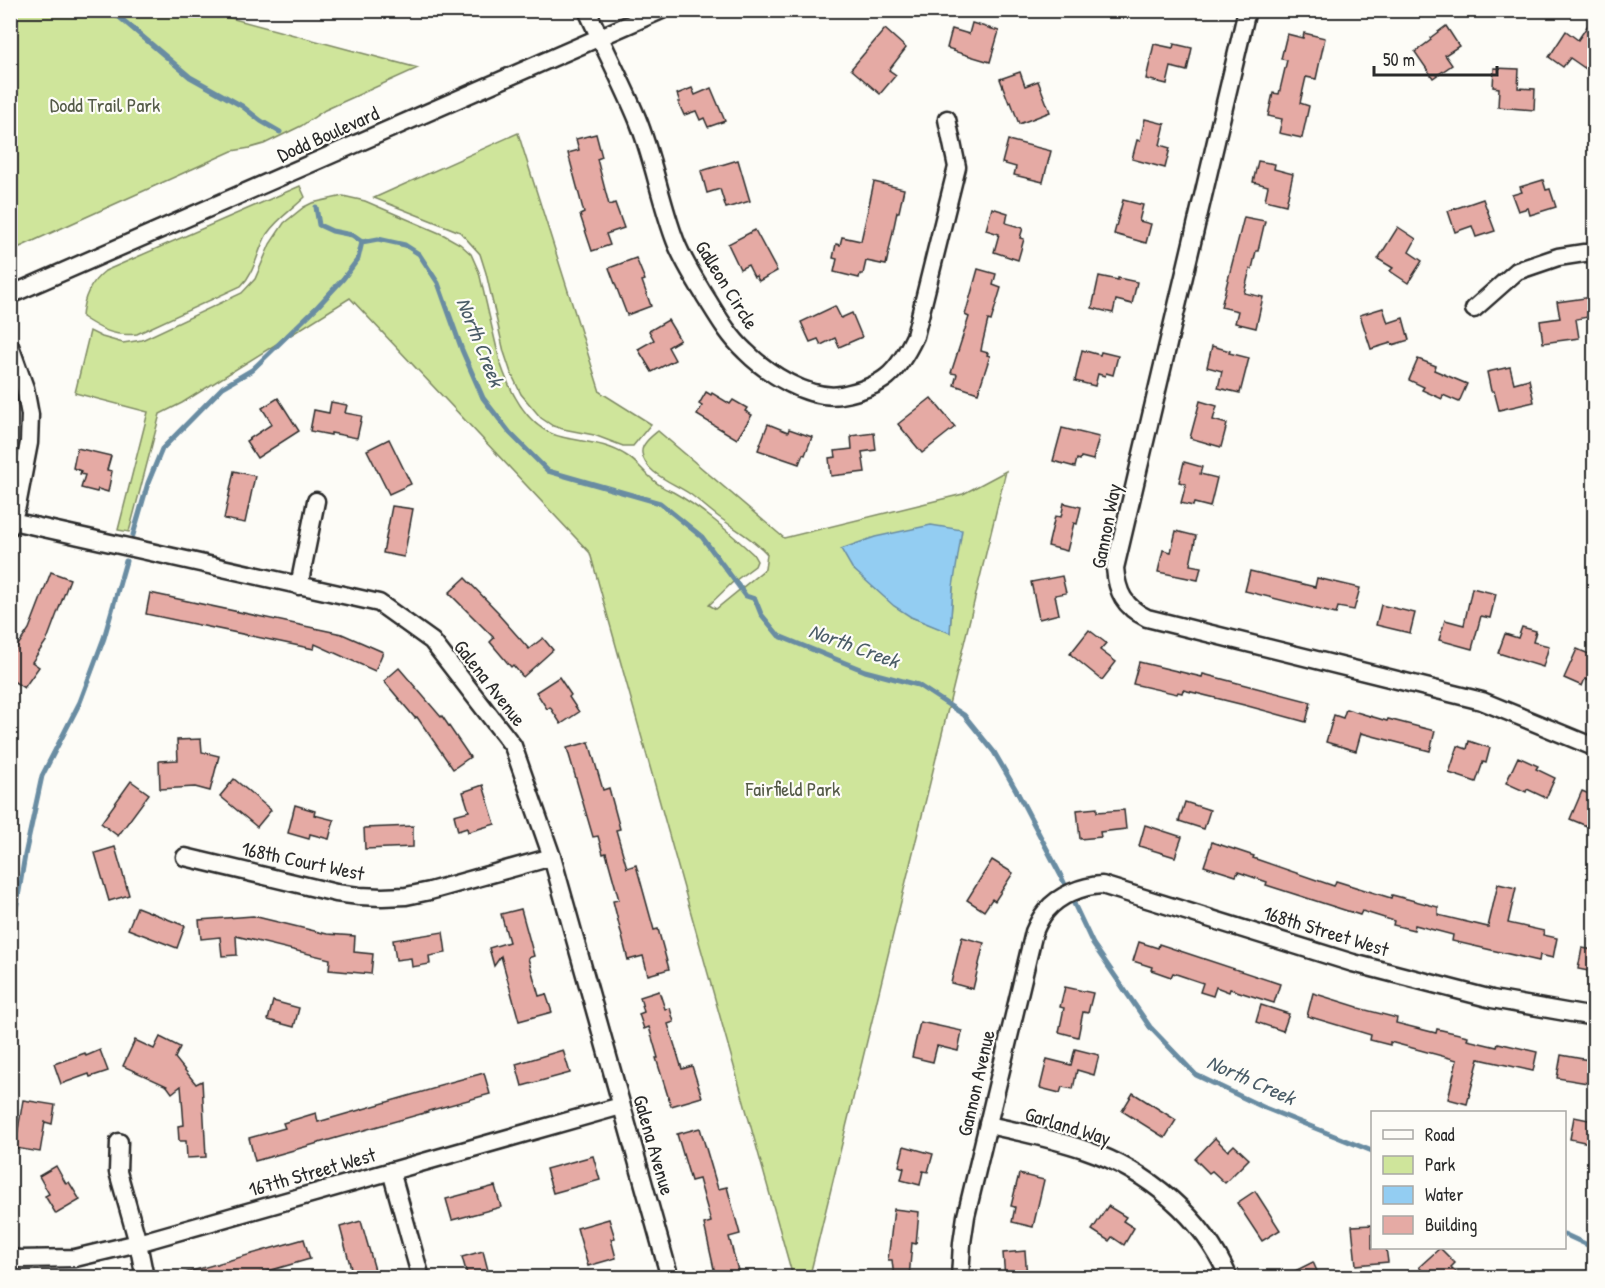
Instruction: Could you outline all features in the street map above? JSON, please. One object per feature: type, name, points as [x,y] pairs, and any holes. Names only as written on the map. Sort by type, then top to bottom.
[{"type":"street","name":"Galleon Circle","points":[[587,10],[638,120],[675,241],[690,272],[726,330],[744,351],[765,369],[789,384],[814,393],[836,396],[876,385],[895,371],[915,336],[957,167],[947,119]]},
{"type":"street","name":"Dodd Boulevard","points":[[10,295],[662,10]]},
{"type":"street","name":"Gannon Way","points":[[1247,10],[1115,567],[1119,593],[1135,613],[1147,618],[1482,701],[1594,747]]},
{"type":"street","points":[[1474,309],[1517,271],[1558,257],[1594,253]]},
{"type":"street","points":[[10,346],[25,388],[30,415],[28,442],[17,506],[11,524]]},
{"type":"street","points":[[299,586],[316,501]]},
{"type":"street","name":"Galena Avenue","points":[[11,524],[379,603],[432,641],[513,746],[552,857],[670,1278]]},
{"type":"street","name":"168th Court West","points":[[185,856],[336,893],[382,897],[406,896],[430,891],[552,857]]},
{"type":"street","name":"168th Street West","points":[[1051,905],[1087,886],[1102,885],[1353,963],[1492,999],[1594,1017]]},
{"type":"street","name":"Gannon Avenue","points":[[960,1278],[966,1216],[1034,932],[1044,912],[1051,905]]},
{"type":"street","name":"167th Street West","points":[[10,1257],[19,1259],[75,1258],[138,1243],[621,1106]]},
{"type":"street","name":"Garland Way","points":[[988,1125],[1088,1150],[1138,1174],[1164,1193],[1191,1219],[1210,1244],[1229,1278]]},
{"type":"street","points":[[119,1142],[118,1172],[138,1243],[145,1278]]},
{"type":"street","points":[[391,1171],[421,1278]]},
{"type":"green space","name":"Dodd Trail Park","points":[[10,11],[204,11],[418,68],[325,110],[301,126],[264,144],[232,151],[11,251]]},
{"type":"green space","points":[[518,133],[600,392],[651,424],[633,446],[623,446],[594,435],[553,426],[541,418],[521,394],[511,373],[480,254],[460,232],[374,198]]},
{"type":"green space","points":[[300,186],[305,197],[267,234],[250,274],[241,286],[137,334],[129,335],[108,331],[82,317],[89,291],[105,271]]},
{"type":"green space","name":"Fairfield Park","points":[[343,196],[365,201],[444,235],[460,244],[471,254],[479,272],[504,374],[515,397],[530,418],[550,433],[603,446],[627,456],[656,483],[684,498],[705,513],[753,554],[757,561],[755,566],[732,583],[709,605],[716,609],[765,569],[767,554],[752,540],[690,494],[658,475],[648,466],[643,459],[643,446],[658,431],[784,538],[963,494],[1006,471],[811,1277],[793,1277],[590,553],[350,298],[182,403],[160,414],[129,532],[118,530],[148,412],[75,393],[90,331],[123,343],[142,340],[242,293],[255,279],[270,244],[284,223],[312,203]],"holes":[[[953,587],[950,632],[911,617]]]},
{"type":"water","points":[[931,525],[962,530],[953,587],[950,633],[911,617],[894,606],[852,568],[841,549],[875,537]]},
{"type":"building","points":[[1594,16],[1594,57],[1586,69],[1570,58],[1563,67],[1549,57],[1566,31],[1578,40]]},
{"type":"building","points":[[972,23],[999,31],[990,62],[947,48],[952,29],[969,34]]},
{"type":"building","points":[[1446,26],[1459,46],[1445,55],[1452,65],[1433,78],[1415,52]]},
{"type":"building","points":[[885,29],[906,48],[889,70],[896,75],[880,94],[851,69]]},
{"type":"building","points":[[1304,33],[1325,38],[1316,79],[1306,77],[1300,103],[1309,106],[1302,138],[1279,133],[1282,119],[1268,116],[1273,93],[1279,94],[1287,60],[1281,59],[1287,34],[1303,38]]},
{"type":"building","points":[[1154,44],[1173,48],[1174,44],[1192,48],[1187,71],[1171,67],[1167,84],[1146,79]]},
{"type":"building","points":[[1494,68],[1519,69],[1518,88],[1535,89],[1534,110],[1498,107],[1499,88],[1493,87]]},
{"type":"building","points":[[1020,72],[1025,86],[1038,81],[1050,112],[1019,124],[1000,79]]},
{"type":"building","points":[[692,88],[695,95],[711,88],[725,121],[708,127],[704,118],[700,120],[696,111],[684,115],[677,94]]},
{"type":"building","points":[[1145,119],[1165,124],[1160,145],[1170,148],[1165,168],[1132,159],[1137,140],[1140,141]]},
{"type":"building","points":[[596,134],[602,157],[597,159],[609,205],[615,203],[624,228],[606,234],[610,245],[592,251],[580,215],[584,213],[568,153],[579,150],[576,139]]},
{"type":"building","points":[[1008,140],[1051,151],[1043,182],[1014,175],[1016,167],[1002,163]]},
{"type":"building","points":[[738,160],[750,201],[726,208],[720,189],[707,193],[701,171]]},
{"type":"building","points":[[1258,161],[1275,164],[1274,169],[1293,174],[1286,205],[1265,200],[1268,186],[1253,182]]},
{"type":"building","points":[[1543,180],[1546,190],[1550,189],[1556,207],[1530,215],[1528,208],[1518,211],[1512,195],[1522,192],[1520,187]]},
{"type":"building","points":[[874,182],[904,189],[886,265],[866,261],[863,274],[860,274],[859,278],[834,272],[837,259],[833,258],[836,244],[840,245],[842,237],[861,241]]},
{"type":"building","points":[[1483,199],[1495,231],[1476,237],[1472,226],[1455,232],[1448,211]]},
{"type":"building","points":[[1123,200],[1143,205],[1139,221],[1151,224],[1146,243],[1114,234]]},
{"type":"building","points":[[992,208],[1008,213],[1006,223],[1023,228],[1020,238],[1024,239],[1018,260],[994,252],[999,234],[986,230]]},
{"type":"building","points":[[1244,217],[1265,221],[1244,293],[1263,297],[1256,328],[1235,323],[1238,311],[1221,307]]},
{"type":"building","points":[[1398,227],[1416,239],[1409,252],[1422,261],[1408,283],[1390,271],[1393,268],[1378,259]]},
{"type":"building","points":[[755,230],[777,271],[759,281],[756,276],[754,277],[748,265],[740,269],[728,244]]},
{"type":"building","points":[[636,258],[645,280],[642,281],[651,306],[627,315],[609,268]]},
{"type":"building","points":[[978,269],[996,274],[993,285],[1001,288],[991,321],[988,320],[982,345],[981,351],[990,356],[978,393],[954,385],[957,374],[951,373],[969,317],[965,315]]},
{"type":"building","points":[[1099,276],[1137,282],[1132,304],[1116,300],[1113,313],[1092,308]]},
{"type":"building","points":[[1592,297],[1594,316],[1576,319],[1579,338],[1543,343],[1540,321],[1560,318],[1557,302]]},
{"type":"building","points":[[835,306],[841,318],[852,313],[862,337],[839,347],[835,338],[821,345],[818,339],[810,342],[801,322]]},
{"type":"building","points":[[1383,308],[1388,323],[1403,318],[1409,340],[1371,349],[1360,315]]},
{"type":"building","points":[[668,320],[680,340],[668,347],[675,360],[652,372],[638,349],[654,340],[649,331]]},
{"type":"building","points":[[1212,346],[1249,358],[1240,393],[1218,388],[1222,371],[1207,367]]},
{"type":"building","points":[[1082,350],[1100,355],[1101,352],[1118,356],[1113,375],[1098,374],[1095,386],[1075,381]]},
{"type":"building","points":[[1418,359],[1436,366],[1434,370],[1467,384],[1459,402],[1443,395],[1442,399],[1422,390],[1424,387],[1409,380]]},
{"type":"building","points":[[1510,367],[1514,383],[1529,379],[1534,402],[1499,410],[1494,391],[1491,391],[1487,372]]},
{"type":"building","points":[[706,392],[730,404],[733,400],[747,408],[745,411],[752,415],[737,439],[697,415],[702,406],[699,404]]},
{"type":"building","points":[[278,398],[299,431],[257,458],[246,441],[272,424],[262,408]]},
{"type":"building","points":[[931,398],[955,427],[922,453],[898,424]]},
{"type":"building","points":[[1200,401],[1217,406],[1213,420],[1227,424],[1221,447],[1190,438]]},
{"type":"building","points":[[331,402],[347,405],[345,413],[362,416],[357,438],[310,431],[314,410],[329,413]]},
{"type":"building","points":[[768,424],[788,432],[789,429],[812,437],[799,464],[758,450]]},
{"type":"building","points":[[1062,428],[1099,437],[1093,460],[1081,457],[1080,460],[1077,459],[1075,467],[1053,461]]},
{"type":"building","points":[[874,433],[876,450],[862,452],[865,472],[831,476],[829,458],[836,457],[835,451],[852,449],[851,436]]},
{"type":"building","points":[[389,439],[411,484],[389,494],[367,450]]},
{"type":"building","points":[[77,448],[111,456],[107,470],[112,471],[108,492],[81,488],[85,475],[73,468]]},
{"type":"building","points":[[1184,462],[1202,467],[1200,474],[1217,478],[1210,507],[1181,503],[1186,484],[1179,482]]},
{"type":"building","points":[[234,471],[255,476],[245,523],[224,519]]},
{"type":"building","points":[[1064,503],[1081,507],[1077,524],[1074,523],[1067,551],[1048,546],[1055,516],[1061,517]]},
{"type":"building","points":[[392,506],[413,509],[404,557],[383,553]]},
{"type":"building","points":[[1176,531],[1196,536],[1190,565],[1201,567],[1198,580],[1158,572],[1163,550],[1171,552]]},
{"type":"building","points":[[1250,571],[1315,587],[1317,578],[1360,588],[1354,610],[1338,607],[1336,614],[1245,591]]},
{"type":"building","points":[[51,572],[70,579],[47,640],[32,662],[39,667],[24,688],[10,679],[10,657],[29,629]]},
{"type":"building","points":[[1062,576],[1066,593],[1055,595],[1059,614],[1039,619],[1031,582]]},
{"type":"building","points":[[465,578],[499,613],[529,649],[543,638],[553,650],[523,677],[513,665],[511,667],[490,642],[494,638],[449,593]]},
{"type":"building","points":[[1472,588],[1496,594],[1490,618],[1481,616],[1472,649],[1439,640],[1445,620],[1464,625]]},
{"type":"building","points":[[150,593],[342,634],[383,652],[375,671],[315,644],[314,649],[146,614]]},
{"type":"building","points":[[1381,605],[1415,613],[1410,633],[1376,625]]},
{"type":"building","points":[[1522,627],[1536,631],[1533,642],[1549,646],[1543,667],[1498,653],[1505,634],[1518,638]]},
{"type":"building","points":[[1089,630],[1106,643],[1100,650],[1116,662],[1102,680],[1070,654]]},
{"type":"building","points":[[1577,649],[1594,656],[1594,683],[1585,679],[1582,686],[1564,678]]},
{"type":"building","points":[[1139,662],[1202,677],[1203,674],[1311,702],[1306,722],[1183,690],[1182,693],[1177,694],[1133,684]]},
{"type":"building","points":[[399,668],[442,716],[470,757],[453,769],[417,717],[415,718],[384,681]]},
{"type":"building","points":[[559,677],[579,712],[561,724],[536,692]]},
{"type":"building","points":[[1346,709],[1387,721],[1388,719],[1435,731],[1430,751],[1361,733],[1356,751],[1326,742],[1334,715],[1343,718]]},
{"type":"building","points":[[201,739],[202,752],[219,756],[210,791],[195,787],[160,789],[159,761],[178,760],[177,740]]},
{"type":"building","points":[[1469,741],[1490,748],[1486,763],[1483,762],[1476,782],[1449,773],[1458,746],[1467,749]]},
{"type":"building","points":[[589,742],[603,790],[609,788],[620,829],[616,830],[627,868],[636,865],[654,930],[658,929],[669,969],[648,975],[643,956],[628,960],[613,901],[619,900],[606,853],[603,854],[598,836],[593,837],[567,748]]},
{"type":"building","points":[[1518,757],[1538,766],[1536,769],[1555,778],[1546,798],[1506,783]]},
{"type":"building","points":[[234,779],[271,810],[257,827],[220,796]]},
{"type":"building","points":[[131,781],[149,794],[118,836],[101,823]]},
{"type":"building","points":[[483,785],[495,824],[468,832],[467,828],[458,831],[454,815],[469,811],[463,792]]},
{"type":"building","points":[[1582,791],[1594,796],[1594,829],[1570,819]]},
{"type":"building","points":[[1185,802],[1210,810],[1204,829],[1179,821]]},
{"type":"building","points":[[295,805],[315,811],[314,815],[334,820],[329,839],[310,834],[309,839],[288,833]]},
{"type":"building","points":[[1097,808],[1097,812],[1124,810],[1126,829],[1100,832],[1101,837],[1080,839],[1077,810]]},
{"type":"building","points":[[1145,825],[1182,837],[1175,857],[1139,846]]},
{"type":"building","points":[[413,826],[413,847],[365,849],[364,828]]},
{"type":"building","points":[[1212,842],[1334,886],[1336,881],[1391,898],[1392,895],[1438,907],[1438,915],[1488,927],[1498,884],[1516,888],[1508,923],[1544,931],[1543,935],[1557,938],[1553,958],[1540,955],[1539,961],[1452,941],[1453,935],[1415,925],[1414,930],[1393,925],[1394,921],[1362,911],[1360,915],[1266,885],[1267,882],[1238,872],[1236,876],[1204,866]]},
{"type":"building","points":[[115,847],[129,895],[109,901],[95,853]]},
{"type":"building","points":[[992,860],[1013,873],[995,901],[992,899],[984,911],[967,900]]},
{"type":"building","points":[[137,907],[185,926],[177,948],[128,929]]},
{"type":"building","points":[[521,909],[534,956],[528,958],[539,996],[546,994],[552,1012],[519,1021],[501,956],[494,966],[489,948],[509,942],[501,914]]},
{"type":"building","points":[[253,916],[327,934],[355,936],[354,952],[373,954],[371,974],[329,970],[330,959],[236,936],[237,955],[222,956],[220,937],[201,939],[199,920]]},
{"type":"building","points":[[443,932],[446,953],[429,956],[430,964],[412,967],[411,958],[396,960],[393,940]]},
{"type":"building","points":[[962,937],[984,943],[973,989],[951,983]]},
{"type":"building","points":[[1139,942],[1158,948],[1159,944],[1280,984],[1274,1003],[1216,987],[1213,996],[1200,992],[1203,983],[1173,973],[1171,977],[1151,970],[1152,967],[1133,961]]},
{"type":"building","points":[[1582,948],[1594,950],[1594,972],[1578,969]]},
{"type":"building","points":[[1065,987],[1093,993],[1088,1013],[1083,1012],[1078,1037],[1059,1032],[1064,1008],[1060,1007]]},
{"type":"building","points":[[659,991],[665,1009],[670,1008],[674,1022],[668,1024],[682,1069],[692,1066],[702,1097],[671,1106],[649,1027],[644,1029],[639,1014],[644,1012],[640,997]]},
{"type":"building","points":[[1313,993],[1397,1018],[1396,1023],[1436,1033],[1437,1029],[1468,1036],[1467,1040],[1497,1047],[1498,1043],[1537,1052],[1533,1071],[1479,1059],[1467,1104],[1448,1099],[1457,1060],[1390,1042],[1390,1045],[1370,1040],[1371,1035],[1307,1016]]},
{"type":"building","points":[[273,1001],[299,1008],[294,1027],[268,1020]]},
{"type":"building","points":[[1261,1005],[1289,1014],[1283,1031],[1256,1022]]},
{"type":"building","points":[[920,1022],[962,1031],[958,1051],[937,1046],[933,1062],[912,1057]]},
{"type":"building","points":[[160,1037],[180,1047],[175,1058],[196,1084],[202,1081],[206,1157],[187,1158],[186,1141],[179,1141],[178,1126],[184,1125],[181,1086],[172,1093],[167,1086],[123,1066],[135,1040],[154,1049]]},
{"type":"building","points":[[1075,1049],[1099,1055],[1094,1075],[1077,1070],[1073,1089],[1062,1087],[1060,1093],[1040,1088],[1047,1059],[1071,1065]]},
{"type":"building","points":[[100,1050],[108,1071],[90,1077],[89,1074],[61,1084],[54,1064]]},
{"type":"building","points":[[563,1050],[570,1073],[522,1086],[516,1064]]},
{"type":"building","points":[[1561,1055],[1594,1061],[1594,1084],[1557,1078]]},
{"type":"building","points":[[484,1073],[490,1094],[255,1161],[249,1138],[285,1128],[283,1123],[316,1113],[318,1122]]},
{"type":"building","points":[[1133,1093],[1176,1120],[1165,1138],[1122,1111]]},
{"type":"building","points":[[23,1100],[55,1105],[52,1124],[45,1122],[40,1152],[15,1148]]},
{"type":"building","points":[[1574,1117],[1594,1121],[1594,1144],[1570,1139]]},
{"type":"building","points":[[700,1128],[718,1189],[727,1187],[740,1234],[729,1237],[740,1278],[716,1278],[704,1224],[711,1222],[699,1179],[691,1181],[677,1134]]},
{"type":"building","points":[[1215,1138],[1228,1151],[1234,1145],[1249,1159],[1225,1183],[1212,1171],[1209,1173],[1195,1159]]},
{"type":"building","points":[[904,1146],[933,1154],[928,1172],[923,1171],[920,1185],[901,1180],[904,1168],[899,1166]]},
{"type":"building","points":[[593,1156],[600,1180],[553,1193],[546,1169]]},
{"type":"building","points":[[56,1166],[66,1184],[69,1182],[80,1200],[56,1214],[45,1196],[49,1194],[39,1176]]},
{"type":"building","points":[[1019,1174],[1044,1180],[1033,1227],[1012,1222],[1015,1207],[1011,1206]]},
{"type":"building","points":[[495,1186],[501,1207],[452,1220],[446,1199]]},
{"type":"building","points":[[1255,1191],[1280,1230],[1262,1241],[1237,1203]]},
{"type":"building","points":[[1108,1206],[1126,1217],[1123,1221],[1134,1228],[1124,1245],[1112,1237],[1109,1241],[1092,1230]]},
{"type":"building","points":[[894,1209],[919,1212],[916,1244],[912,1243],[909,1278],[894,1278],[892,1260],[888,1260]]},
{"type":"building","points":[[609,1219],[615,1238],[611,1239],[616,1258],[588,1266],[577,1228]]},
{"type":"building","points":[[361,1221],[375,1270],[353,1276],[340,1227]]},
{"type":"building","points":[[1371,1225],[1371,1249],[1386,1249],[1388,1262],[1356,1265],[1352,1226]]},
{"type":"building","points":[[304,1239],[310,1259],[244,1278],[181,1278],[181,1274]]},
{"type":"building","points":[[1441,1249],[1455,1263],[1451,1267],[1462,1278],[1429,1278],[1419,1267]]},
{"type":"building","points":[[483,1251],[490,1278],[468,1278],[462,1257]]},
{"type":"building","points":[[1025,1251],[1027,1278],[1005,1278],[1003,1253]]},
{"type":"building","points":[[1313,1262],[1320,1278],[1281,1278]]},
{"type":"waterway","name":"North Creek","points":[[111,10],[190,77],[242,106],[280,132]]},
{"type":"waterway","name":"North Creek","points":[[316,207],[319,225],[332,231],[352,235],[362,242],[378,239],[405,245],[419,254],[438,283],[462,350],[483,398],[510,433],[548,471],[660,503],[702,537],[746,596],[755,599],[761,614],[779,636],[865,671],[918,685],[964,715],[994,752],[1016,790],[1093,944],[1150,1027],[1196,1075],[1265,1108],[1371,1151]]},
{"type":"waterway","points":[[133,535],[148,483],[162,449],[223,387],[252,370],[318,306],[358,259],[362,242]]},
{"type":"waterway","points":[[10,945],[25,855],[42,776],[80,702],[104,638],[126,561]]},
{"type":"waterway","name":"North Creek","points":[[1566,1235],[1594,1248]]}]
